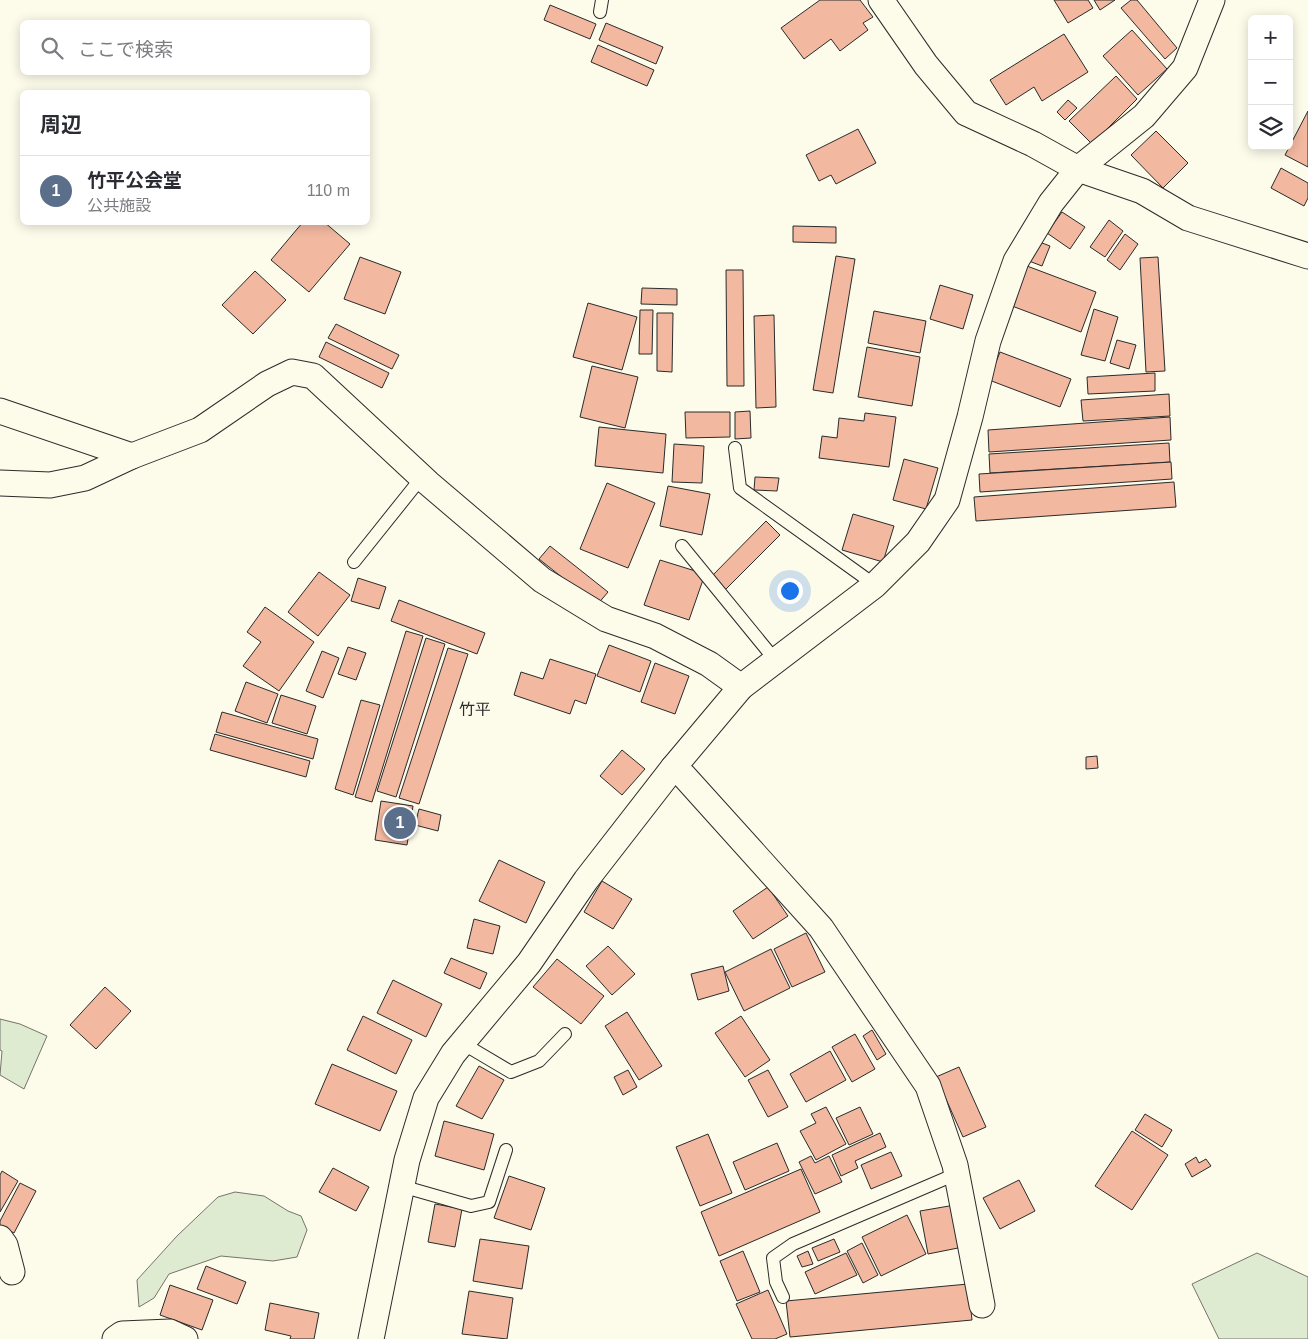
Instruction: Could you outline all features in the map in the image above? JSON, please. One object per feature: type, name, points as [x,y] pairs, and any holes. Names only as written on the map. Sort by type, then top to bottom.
[{"type":"street","points":[[881,0],[926,65],[966,113],[1033,144],[1078,169],[1142,191],[1188,218],[1308,256]]},
{"type":"street","points":[[371,1339],[401,1186],[426,1098],[462,1043],[528,963],[586,880],[673,768],[741,687],[875,585],[918,542],[947,500],[970,417],[988,341],[1016,260],[1051,203],[1078,169],[1144,116],[1185,68],[1212,0]]},
{"type":"street","points":[[0,483],[50,485],[84,478],[132,456],[200,430],[267,384],[292,372],[313,376],[422,477],[542,580],[606,619],[663,640],[709,664],[741,687]]},
{"type":"street","points":[[0,411],[132,456]]},
{"type":"street","points":[[673,768],[684,776],[821,928],[928,1086],[956,1174],[982,1305]]},
{"type":"street","points":[[0,1238],[5,1245],[11,1274]]},
{"type":"street","points":[[114,1339],[122,1334],[170,1332],[185,1339]]},
{"type":"lane","points":[[735,448],[740,488],[875,585]]},
{"type":"lane","points":[[354,562],[422,477]]},
{"type":"lane","points":[[682,546],[776,661]]},
{"type":"lane","points":[[462,1043],[511,1072],[539,1061],[565,1034]]},
{"type":"lane","points":[[401,1186],[471,1206],[489,1202],[506,1150]]},
{"type":"lane","points":[[783,1297],[776,1282],[773,1258],[793,1244],[956,1174]]},
{"type":"green space","points":[[0,1019],[20,1024],[47,1036],[24,1089],[0,1075],[2,1051],[0,1050]]},
{"type":"green space","points":[[235,1192],[264,1196],[288,1211],[301,1216],[307,1230],[297,1257],[273,1261],[221,1256],[169,1274],[154,1298],[139,1307],[137,1280],[177,1236],[218,1197]]},
{"type":"green space","points":[[1257,1253],[1308,1277],[1308,1339],[1219,1339],[1192,1284]]},
{"type":"building","points":[[820,0],[860,0],[873,17],[863,23],[868,30],[840,51],[831,39],[804,59],[781,28]]},
{"type":"building","points":[[1054,0],[1088,0],[1093,8],[1068,23]]},
{"type":"building","points":[[1094,0],[1115,0],[1100,10]]},
{"type":"building","points":[[1131,0],[1137,0],[1177,48],[1165,59],[1121,8]]},
{"type":"building","points":[[550,5],[596,24],[590,39],[544,20]]},
{"type":"building","points":[[606,23],[663,47],[656,64],[599,40]]},
{"type":"building","points":[[1132,30],[1167,69],[1138,95],[1103,56]]},
{"type":"building","points":[[1064,34],[1088,72],[1042,101],[1034,87],[1006,105],[990,80]]},
{"type":"building","points":[[598,45],[654,70],[647,86],[591,62]]},
{"type":"building","points":[[1116,76],[1137,99],[1092,144],[1069,121]]},
{"type":"building","points":[[1068,100],[1077,108],[1065,120],[1057,112]]},
{"type":"building","points":[[1308,111],[1308,167],[1285,155],[1288,150],[1293,150],[1293,140]]},
{"type":"building","points":[[858,129],[876,163],[836,184],[831,175],[819,181],[806,155]]},
{"type":"building","points":[[1156,131],[1188,163],[1163,188],[1131,155]]},
{"type":"building","points":[[1281,168],[1308,183],[1308,198],[1304,206],[1271,188]]},
{"type":"building","points":[[1062,212],[1085,227],[1070,249],[1047,233]]},
{"type":"building","points":[[1109,220],[1123,231],[1105,257],[1090,247]]},
{"type":"building","points":[[300,225],[328,225],[350,244],[309,292],[271,260]]},
{"type":"building","points":[[793,226],[836,227],[836,243],[793,242]]},
{"type":"building","points":[[1125,234],[1138,244],[1120,270],[1107,260]]},
{"type":"building","points":[[1037,241],[1050,246],[1042,266],[1029,261]]},
{"type":"building","points":[[836,256],[855,259],[833,393],[813,390]]},
{"type":"building","points":[[360,257],[401,272],[385,314],[344,299]]},
{"type":"building","points":[[1158,257],[1165,371],[1146,372],[1140,258]]},
{"type":"building","points":[[1027,266],[1096,292],[1081,332],[1012,306]]},
{"type":"building","points":[[726,270],[743,270],[744,386],[727,386]]},
{"type":"building","points":[[255,271],[286,300],[253,334],[222,305]]},
{"type":"building","points":[[940,285],[973,295],[963,329],[930,319]]},
{"type":"building","points":[[642,288],[677,289],[677,305],[641,304]]},
{"type":"building","points":[[588,303],[637,317],[622,370],[573,357]]},
{"type":"building","points":[[1094,309],[1118,317],[1105,361],[1081,355]]},
{"type":"building","points":[[640,310],[653,310],[652,354],[639,354]]},
{"type":"building","points":[[874,311],[926,321],[920,353],[868,343]]},
{"type":"building","points":[[657,313],[673,313],[672,372],[657,371]]},
{"type":"building","points":[[774,315],[776,407],[756,408],[754,316]]},
{"type":"building","points":[[336,324],[399,355],[392,369],[328,338]]},
{"type":"building","points":[[1117,340],[1136,345],[1129,369],[1110,363]]},
{"type":"building","points":[[326,342],[389,373],[382,388],[319,357]]},
{"type":"building","points":[[867,347],[920,357],[912,406],[858,397]]},
{"type":"building","points":[[1000,352],[1071,379],[1060,407],[989,380]]},
{"type":"building","points":[[592,366],[638,377],[625,428],[580,417]]},
{"type":"building","points":[[1155,373],[1155,391],[1088,394],[1087,377]]},
{"type":"building","points":[[1169,394],[1170,416],[1083,421],[1081,400]]},
{"type":"building","points":[[750,411],[751,438],[735,439],[735,412]]},
{"type":"building","points":[[685,412],[730,412],[730,437],[686,438]]},
{"type":"building","points":[[865,413],[896,417],[889,467],[819,458],[822,436],[837,438],[839,418],[864,421]]},
{"type":"building","points":[[1170,417],[1171,440],[989,452],[988,430]]},
{"type":"building","points":[[599,427],[666,434],[663,473],[595,466]]},
{"type":"building","points":[[1169,443],[1170,462],[990,473],[989,454]]},
{"type":"building","points":[[674,444],[704,446],[702,483],[672,482]]},
{"type":"building","points":[[904,459],[938,468],[926,509],[893,500]]},
{"type":"building","points":[[1171,462],[1172,479],[980,492],[979,474]]},
{"type":"building","points":[[755,477],[779,478],[777,491],[754,490]]},
{"type":"building","points":[[1174,482],[1176,507],[976,521],[974,497]]},
{"type":"building","points":[[607,483],[655,503],[628,568],[580,549]]},
{"type":"building","points":[[668,486],[710,494],[702,535],[660,526]]},
{"type":"building","points":[[853,514],[894,526],[883,562],[842,550]]},
{"type":"building","points":[[766,521],[780,535],[724,591],[710,578]]},
{"type":"building","points":[[550,546],[608,592],[597,605],[539,559]]},
{"type":"building","points":[[660,560],[705,574],[689,620],[644,605]]},
{"type":"building","points":[[319,572],[350,595],[318,636],[288,612]]},
{"type":"building","points":[[358,578],[386,587],[379,609],[351,601]]},
{"type":"building","points":[[399,600],[485,633],[477,654],[391,621]]},
{"type":"building","points":[[265,607],[314,642],[279,691],[243,666],[261,642],[247,632]]},
{"type":"building","points":[[406,631],[423,636],[372,802],[355,797]]},
{"type":"building","points":[[426,638],[445,644],[396,797],[377,791]]},
{"type":"building","points":[[609,645],[651,661],[640,692],[597,676]]},
{"type":"building","points":[[348,647],[366,653],[356,680],[338,674]]},
{"type":"building","points":[[448,648],[468,654],[419,804],[399,798]]},
{"type":"building","points":[[322,651],[339,658],[323,698],[306,691]]},
{"type":"building","points":[[550,659],[596,674],[586,704],[575,700],[570,714],[514,695],[521,672],[543,679]]},
{"type":"building","points":[[655,663],[689,676],[675,714],[641,702]]},
{"type":"building","points":[[246,682],[278,694],[267,723],[235,711]]},
{"type":"building","points":[[281,695],[316,706],[307,734],[272,723]]},
{"type":"building","points":[[361,700],[380,705],[353,795],[335,789]]},
{"type":"building","points":[[222,712],[318,739],[313,759],[216,732]]},
{"type":"building","points":[[215,734],[310,761],[306,777],[210,750]]},
{"type":"building","points":[[622,750],[645,769],[622,795],[600,776]]},
{"type":"building","points":[[1097,756],[1098,768],[1086,769],[1086,757]]},
{"type":"building","points":[[381,801],[413,806],[407,845],[375,840]]},
{"type":"building","points":[[419,809],[441,815],[438,831],[415,825]]},
{"type":"building","points":[[499,860],[545,882],[526,923],[479,901]]},
{"type":"building","points":[[602,881],[632,899],[613,929],[584,912]]},
{"type":"building","points":[[768,887],[788,916],[753,939],[733,911]]},
{"type":"building","points":[[474,919],[500,926],[493,954],[467,948]]},
{"type":"building","points":[[806,933],[825,972],[792,987],[774,949]]},
{"type":"building","points":[[608,946],[635,974],[612,995],[586,966]]},
{"type":"building","points":[[771,949],[790,988],[744,1011],[725,972]]},
{"type":"building","points":[[451,958],[487,973],[480,989],[444,973]]},
{"type":"building","points":[[557,959],[604,996],[581,1024],[533,987]]},
{"type":"building","points":[[723,966],[729,991],[698,1000],[691,974]]},
{"type":"building","points":[[393,980],[442,1004],[426,1037],[377,1013]]},
{"type":"building","points":[[105,987],[131,1011],[96,1049],[70,1025]]},
{"type":"building","points":[[627,1012],[662,1066],[639,1080],[605,1026]]},
{"type":"building","points":[[363,1016],[412,1040],[396,1074],[347,1050]]},
{"type":"building","points":[[741,1016],[770,1060],[745,1077],[715,1033]]},
{"type":"building","points":[[872,1030],[886,1054],[877,1060],[863,1036]]},
{"type":"building","points":[[855,1034],[875,1069],[852,1082],[832,1047]]},
{"type":"building","points":[[830,1051],[846,1080],[806,1102],[790,1074]]},
{"type":"building","points":[[332,1064],[397,1091],[380,1131],[315,1104]]},
{"type":"building","points":[[479,1066],[504,1080],[482,1119],[456,1106]]},
{"type":"building","points":[[959,1067],[986,1127],[963,1137],[936,1077]]},
{"type":"building","points":[[628,1070],[637,1087],[623,1095],[614,1077]]},
{"type":"building","points":[[768,1070],[788,1107],[768,1117],[748,1080]]},
{"type":"building","points":[[826,1107],[846,1144],[816,1160],[800,1131],[816,1123],[811,1114]]},
{"type":"building","points":[[860,1107],[873,1134],[849,1145],[836,1118]]},
{"type":"building","points":[[1145,1114],[1172,1130],[1162,1147],[1135,1130]]},
{"type":"building","points":[[444,1121],[494,1134],[484,1170],[435,1156]]},
{"type":"building","points":[[1132,1131],[1168,1155],[1132,1210],[1095,1186]]},
{"type":"building","points":[[880,1133],[886,1147],[855,1161],[858,1168],[841,1176],[832,1155]]},
{"type":"building","points":[[708,1134],[732,1193],[700,1206],[676,1147]]},
{"type":"building","points":[[777,1143],[789,1171],[745,1190],[733,1162]]},
{"type":"building","points":[[891,1152],[902,1176],[871,1189],[861,1165]]},
{"type":"building","points":[[811,1156],[815,1163],[829,1156],[842,1182],[815,1194],[799,1162]]},
{"type":"building","points":[[1196,1157],[1199,1163],[1206,1159],[1211,1166],[1192,1177],[1185,1164]]},
{"type":"building","points":[[333,1168],[369,1187],[356,1211],[319,1192]]},
{"type":"building","points":[[801,1169],[820,1212],[719,1256],[701,1212]]},
{"type":"building","points":[[2,1171],[18,1181],[0,1212],[0,1175]]},
{"type":"building","points":[[509,1176],[545,1188],[531,1230],[494,1218]]},
{"type":"building","points":[[1019,1180],[1035,1211],[1000,1229],[983,1198]]},
{"type":"building","points":[[20,1183],[36,1191],[14,1233],[0,1226],[0,1221]]},
{"type":"building","points":[[435,1204],[462,1209],[455,1247],[428,1242]]},
{"type":"building","points":[[955,1205],[963,1247],[928,1254],[920,1211]]},
{"type":"building","points":[[907,1215],[926,1254],[881,1276],[862,1237]]},
{"type":"building","points":[[480,1239],[529,1246],[522,1289],[473,1281]]},
{"type":"building","points":[[834,1239],[840,1252],[818,1261],[812,1248]]},
{"type":"building","points":[[862,1243],[878,1275],[863,1283],[847,1251]]},
{"type":"building","points":[[743,1251],[760,1292],[737,1301],[720,1261]]},
{"type":"building","points":[[808,1251],[813,1264],[802,1267],[797,1256]]},
{"type":"building","points":[[846,1253],[857,1275],[815,1294],[805,1272]]},
{"type":"building","points":[[206,1266],[246,1282],[237,1304],[197,1289]]},
{"type":"building","points":[[968,1284],[972,1320],[790,1337],[786,1301]]},
{"type":"building","points":[[170,1285],[213,1300],[202,1330],[160,1315]]},
{"type":"building","points":[[768,1290],[787,1334],[775,1339],[752,1339],[736,1304]]},
{"type":"building","points":[[469,1291],[513,1298],[507,1339],[462,1334]]},
{"type":"building","points":[[270,1303],[319,1313],[314,1339],[290,1339],[291,1336],[265,1330]]},
{"type":"place","name":"竹平公会堂","points":[[400,823]]},
{"type":"district","name":"竹平","points":[[475,709]]}]
